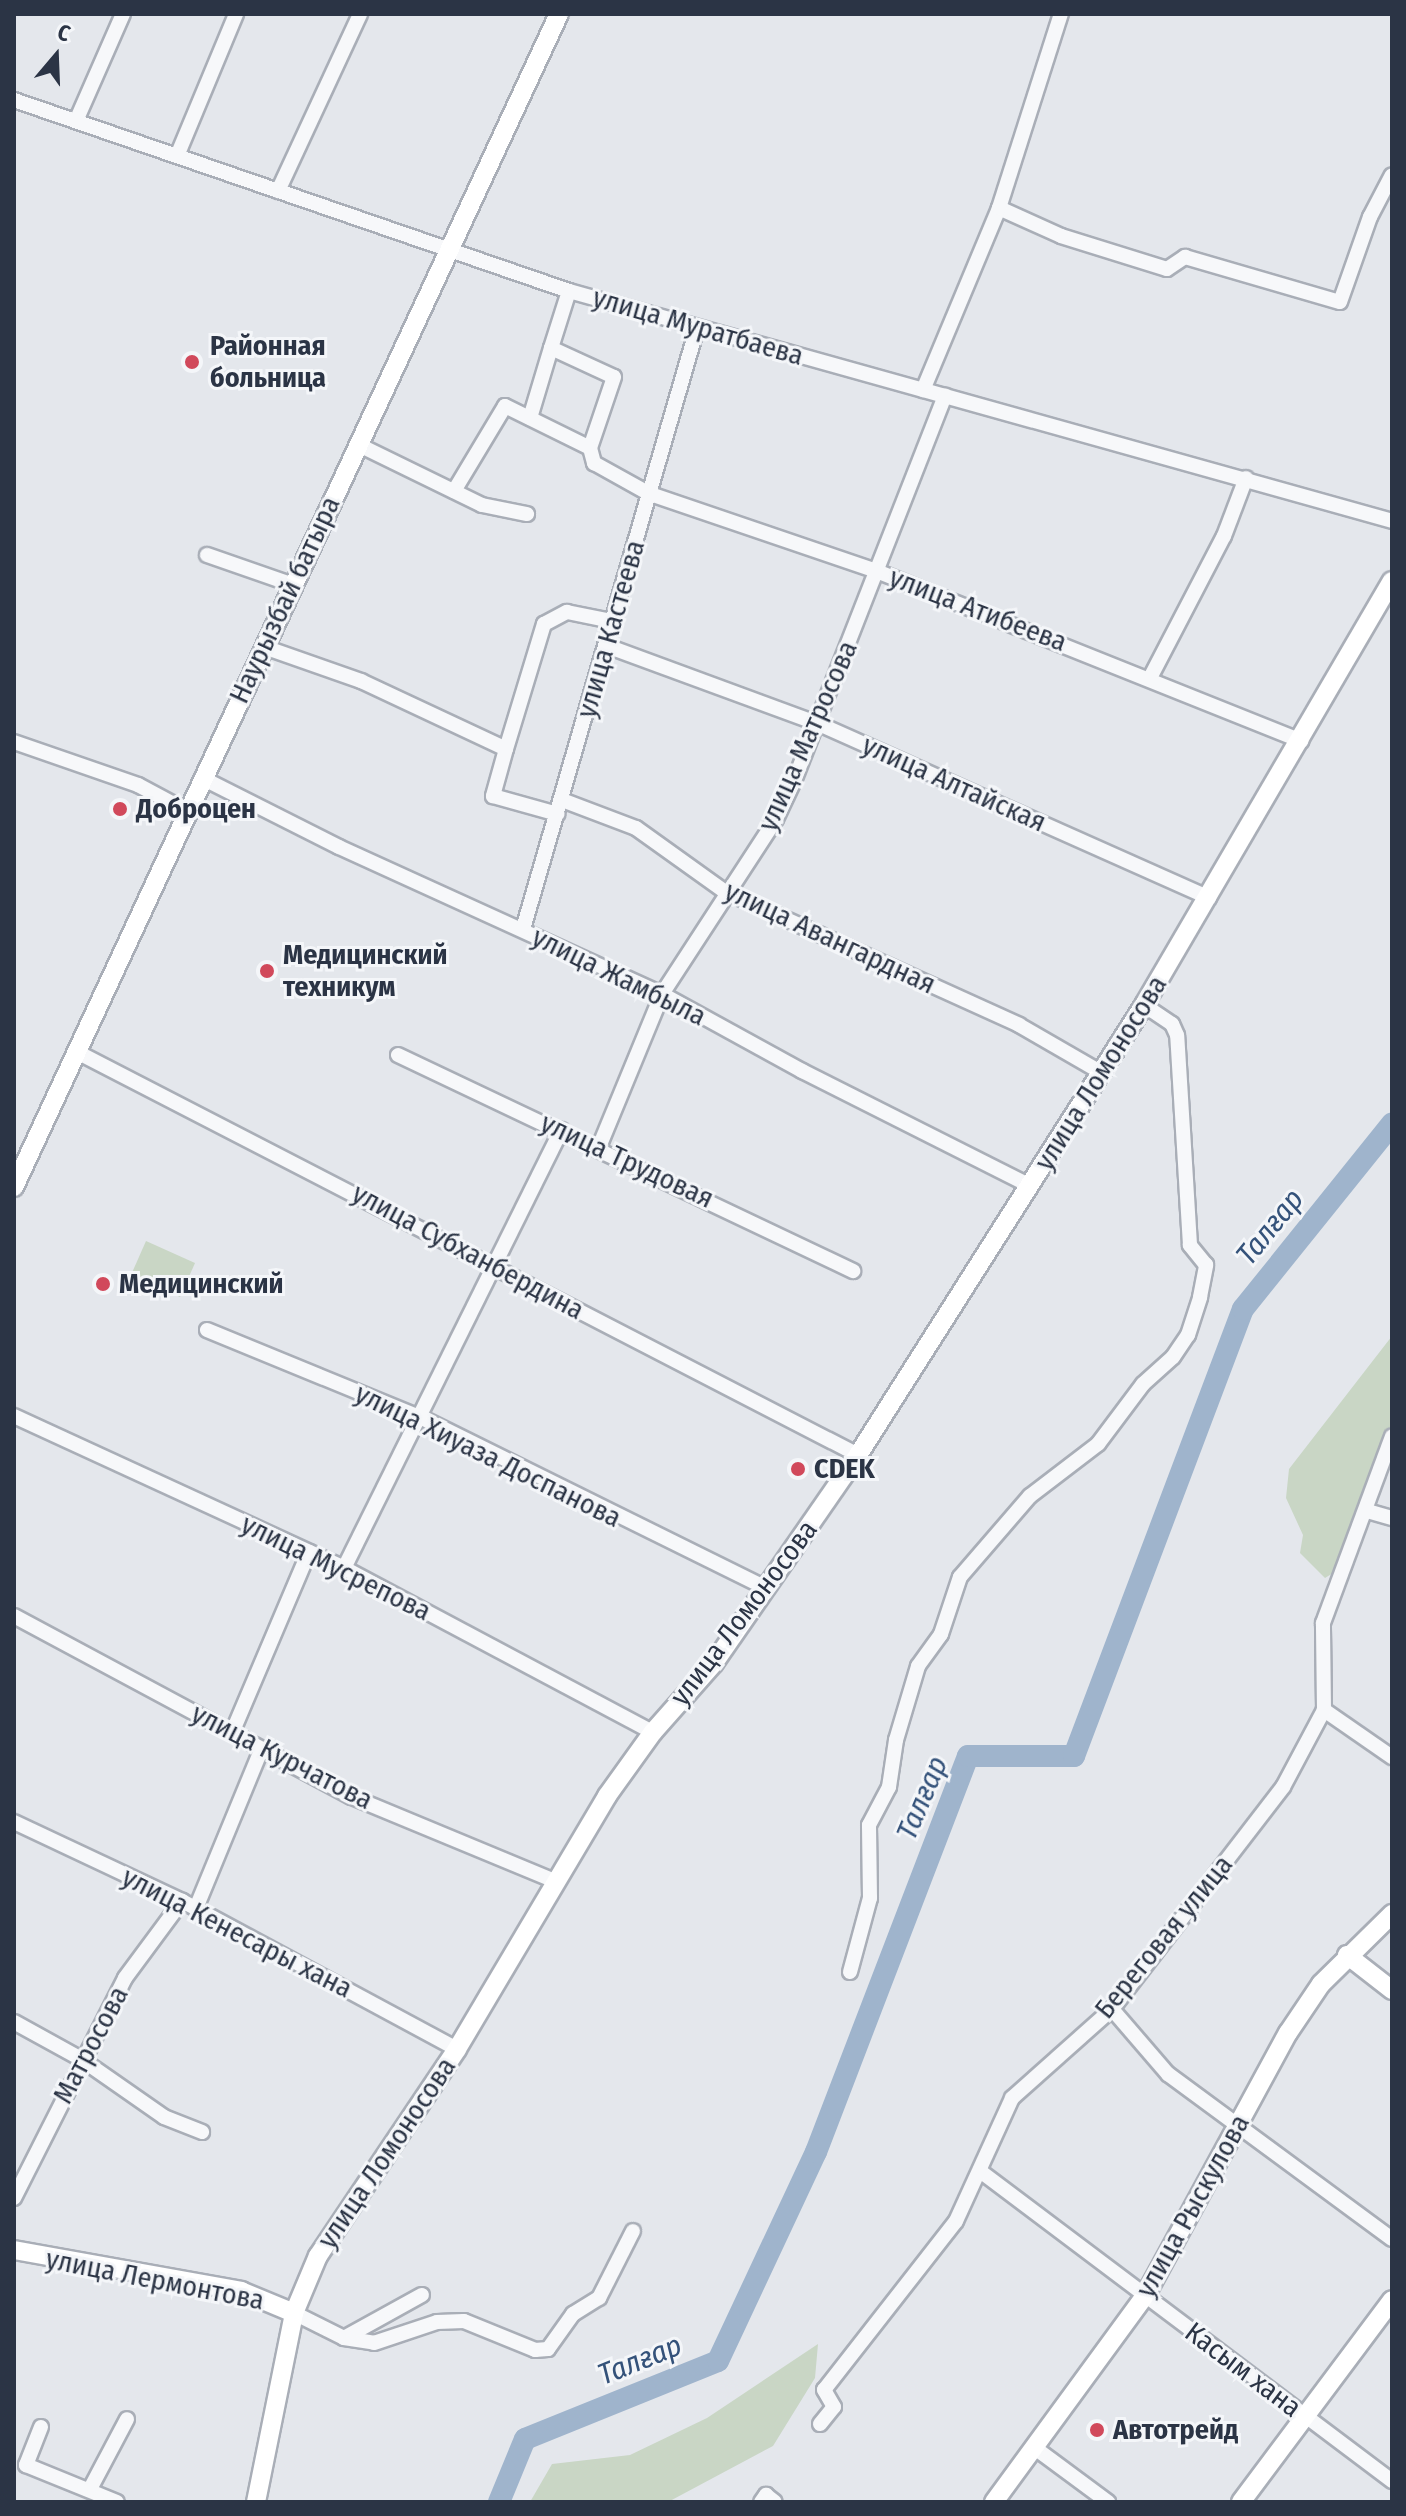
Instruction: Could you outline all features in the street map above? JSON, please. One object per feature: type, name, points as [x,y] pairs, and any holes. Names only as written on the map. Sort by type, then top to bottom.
[{"type":"main road","name":"Наурызбай батыра","points":[[14,1187],[559,14]]},
{"type":"main road","name":"улица Ломоносова","points":[[256,2502],[294,2313],[318,2256],[457,2049],[557,1882],[653,1732],[714,1663],[766,1588],[858,1455],[1031,1186],[1209,898],[1392,581]]},
{"type":"main road","name":"улица Рыскулова","points":[[994,2502],[1145,2296],[1288,2033],[1347,1955],[1392,1914]]},
{"type":"main road","points":[[1347,1955],[1392,1990]]},
{"type":"main road","name":"улица Лермонтова","points":[[14,2250],[241,2291],[294,2313]]},
{"type":"main road","points":[[1241,2502],[1392,2300]]},
{"type":"street","points":[[76,121],[123,14]]},
{"type":"street","points":[[177,156],[236,14]]},
{"type":"street","points":[[278,191],[360,14]]},
{"type":"street","points":[[923,390],[999,208],[1061,14]]},
{"type":"street","name":"улица Муратбаева","points":[[14,100],[569,291],[1392,521]]},
{"type":"street","points":[[999,208],[1061,236],[1167,269],[1185,257],[1340,302],[1370,217],[1392,175]]},
{"type":"street","points":[[530,418],[569,291]]},
{"type":"street","name":"улица Кастеева","points":[[523,929],[697,328]]},
{"type":"street","points":[[454,491],[505,406],[590,448],[614,377],[551,348]]},
{"type":"street","name":"улица Матросова","points":[[599,1147],[662,994],[724,891],[776,819],[819,724],[945,395]]},
{"type":"street","points":[[357,444],[482,505],[527,514]]},
{"type":"street","name":"улица Атибеева","points":[[590,448],[594,463],[650,494],[879,572],[1301,741]]},
{"type":"street","points":[[1150,678],[1224,536],[1246,478]]},
{"type":"street","points":[[207,555],[293,585]]},
{"type":"street","points":[[264,647],[361,681],[506,749],[544,624],[567,612],[612,621]]},
{"type":"street","name":"улица Алтайская","points":[[607,646],[819,724],[1209,898]]},
{"type":"street","points":[[14,742],[138,785],[187,811]]},
{"type":"street","name":"улица Авангардная","points":[[506,749],[493,796],[560,807],[636,828],[724,891],[1019,1025],[1102,1073]]},
{"type":"street","name":"улица Жамбыла","points":[[202,778],[339,847],[662,994],[1031,1186]]},
{"type":"street","points":[[850,1972],[870,1898],[869,1825],[889,1787],[896,1740],[918,1666],[941,1634],[960,1577],[1030,1496],[1098,1444],[1143,1384],[1173,1357],[1188,1335],[1200,1297],[1206,1265],[1190,1245],[1177,1035],[1172,1024],[1144,1005]]},
{"type":"street","name":"улица Субханбердина","points":[[77,1052],[858,1455]]},
{"type":"street","name":"улица Трудовая","points":[[398,1055],[599,1147],[853,1271]]},
{"type":"street","points":[[344,1568],[422,1418],[493,1265],[561,1130]]},
{"type":"street","name":"улица Хиуаза Доспанова","points":[[207,1330],[422,1418],[766,1588]]},
{"type":"street","name":"улица Мусрепова","points":[[14,1416],[344,1568],[653,1732]]},
{"type":"street","name":"Береговая улица","points":[[820,2424],[834,2407],[824,2390],[956,2221],[1012,2098],[1112,2009],[1283,1787],[1324,1710],[1323,1623],[1367,1511],[1392,1436]]},
{"type":"street","points":[[1367,1511],[1392,1518]]},
{"type":"street","points":[[232,1733],[309,1552]]},
{"type":"street","name":"улица Курчатова","points":[[14,1616],[352,1797],[557,1882]]},
{"type":"street","points":[[1324,1710],[1392,1757]]},
{"type":"street","points":[[196,1908],[261,1750]]},
{"type":"street","name":"улица Кенесары хана","points":[[14,1822],[196,1908],[457,2049]]},
{"type":"street","name":"Матросова","points":[[14,2198],[81,2059],[125,1978],[182,1901]]},
{"type":"street","points":[[1112,2009],[1168,2074],[1392,2239]]},
{"type":"street","points":[[14,2022],[81,2059],[164,2117],[202,2132]]},
{"type":"street","name":"Касым хана","points":[[980,2171],[1392,2481]]},
{"type":"street","points":[[294,2313],[344,2338],[374,2343],[437,2322],[464,2321],[535,2350],[548,2349],[573,2314],[599,2298],[633,2231]]},
{"type":"street","points":[[344,2338],[368,2320],[422,2295]]},
{"type":"street","points":[[90,2489],[127,2419]]},
{"type":"street","points":[[41,2427],[26,2465],[117,2502]]},
{"type":"street","points":[[1035,2448],[1108,2502]]},
{"type":"green space","points":[[146,1241],[195,1263],[180,1297],[131,1275]]},
{"type":"green space","points":[[1392,1336],[1392,1430],[1346,1565],[1325,1578],[1300,1553],[1303,1535],[1286,1498],[1289,1469]]},
{"type":"green space","points":[[818,2344],[815,2378],[773,2446],[668,2502],[530,2502],[552,2464],[630,2455],[707,2418]]},
{"type":"waterway","name":"Талғар","points":[[499,2502],[525,2439],[718,2361],[816,2152],[968,1756],[1074,1756],[1243,1309],[1392,1124]]},
{"type":"place","name":"Районная больница","points":[[192,362]]},
{"type":"place","name":"Доброцен","points":[[120,809]]},
{"type":"place","name":"Медицинский техникум","points":[[267,971]]},
{"type":"place","name":"Медицинский","points":[[103,1284]]},
{"type":"place","name":"CDEK","points":[[798,1469]]},
{"type":"place","name":"Автотрейд","points":[[1097,2430]]}]
